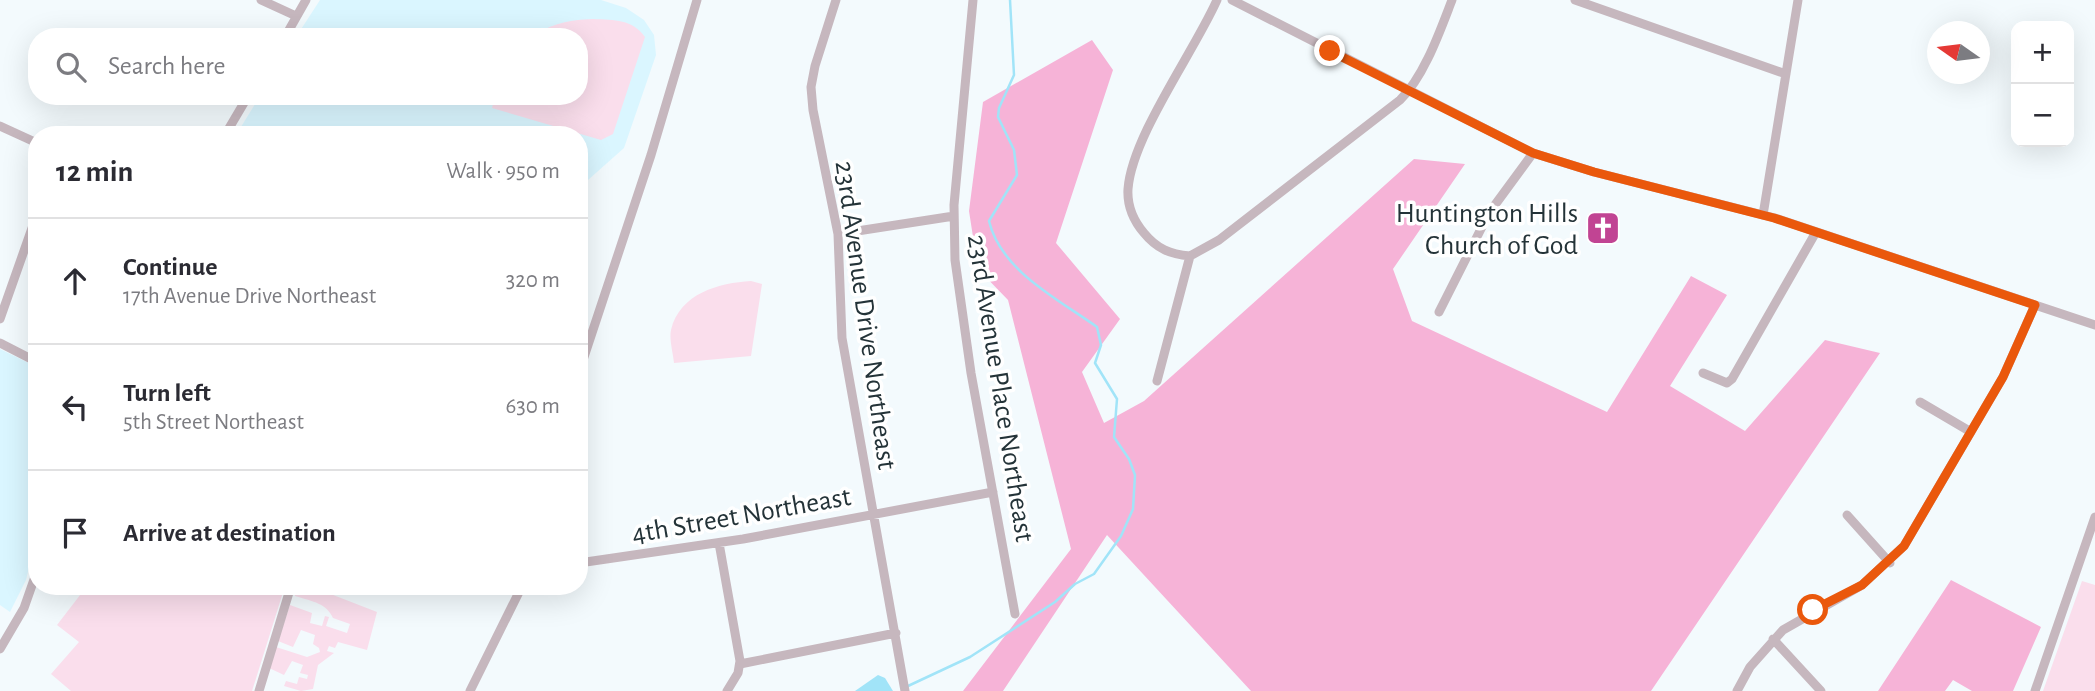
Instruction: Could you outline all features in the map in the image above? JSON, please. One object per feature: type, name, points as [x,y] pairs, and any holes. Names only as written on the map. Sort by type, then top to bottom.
[{"type":"street","points":[[261,0],[296,16]]},
{"type":"street","points":[[290,28],[306,0]]},
{"type":"street","points":[[588,345],[651,155],[697,0]]},
{"type":"street","name":"23rd Avenue Drive Northeast","points":[[836,0],[811,87],[815,127],[838,234],[842,338],[905,691]]},
{"type":"street","name":"23rd Avenue Place Northeast","points":[[973,0],[954,216],[958,291],[1015,614]]},
{"type":"street","points":[[1217,0],[1140,146],[1130,176],[1128,196],[1132,216],[1154,245],[1175,254],[1190,256],[1219,240],[1408,92],[1452,0]]},
{"type":"street","points":[[1232,0],[1408,92],[1533,153],[1594,172],[1763,215],[2095,326]]},
{"type":"street","points":[[1575,0],[1786,74]]},
{"type":"street","points":[[1763,215],[1798,0]]},
{"type":"street","points":[[230,126],[243,105]]},
{"type":"street","points":[[0,126],[28,139]]},
{"type":"street","points":[[1439,312],[1489,213],[1533,153]]},
{"type":"street","points":[[838,234],[954,216]]},
{"type":"street","points":[[1703,373],[1727,383],[1732,379],[1816,232]]},
{"type":"street","points":[[0,319],[28,240]]},
{"type":"street","points":[[1157,381],[1190,256]]},
{"type":"street","points":[[1737,691],[1750,667],[1773,639],[1813,610],[1862,585],[1890,563],[1914,533],[2016,353],[2035,305]]},
{"type":"street","points":[[0,343],[28,357]]},
{"type":"street","points":[[1920,402],[1971,432]]},
{"type":"street","name":"4th Street Northeast","points":[[588,562],[719,543],[993,492]]},
{"type":"street","points":[[1847,515],[1890,563]]},
{"type":"street","points":[[2035,691],[2095,517]]},
{"type":"street","points":[[719,543],[740,664],[727,691]]},
{"type":"street","points":[[0,649],[29,595]]},
{"type":"street","points":[[259,691],[288,595]]},
{"type":"street","points":[[470,691],[518,595]]},
{"type":"street","points":[[740,664],[896,633]]},
{"type":"street","points":[[1773,639],[1821,691]]},
{"type":"shaded area","points":[[320,0],[601,0],[626,8],[644,20],[654,35],[656,55],[624,148],[588,180],[588,126],[242,126],[254,105],[588,105],[588,28],[302,28]]},
{"type":"shaded area","points":[[576,20],[616,20],[629,24],[645,37],[613,134],[601,140],[588,136],[588,126],[553,126],[492,108],[493,105],[588,105],[588,28],[547,28]]},
{"type":"shaded area","points":[[1092,40],[1113,70],[1056,243],[1120,319],[1082,372],[1104,423],[1144,401],[1414,159],[1465,164],[1393,269],[1412,321],[1607,412],[1691,276],[1727,295],[1670,386],[1745,431],[1825,340],[1880,353],[1651,691],[1251,691],[1107,535],[1003,691],[963,691],[1071,549],[1008,300],[978,269],[969,211],[983,102]]},
{"type":"shaded area","points":[[751,281],[762,284],[751,356],[674,363],[671,330],[683,307],[702,292],[726,284]]},
{"type":"shaded area","points":[[0,349],[28,363],[28,572],[10,612],[0,605]]},
{"type":"shaded area","points":[[1951,580],[2041,627],[2013,691],[1972,691],[1953,680],[1945,691],[1878,691]]},
{"type":"shaded area","points":[[2082,581],[2095,585],[2095,691],[2043,691]]},
{"type":"shaded area","points":[[80,595],[282,595],[252,691],[71,691],[51,674],[79,642],[57,625]]},
{"type":"shaded area","points":[[333,595],[377,612],[367,650],[338,642],[335,648],[329,646],[327,651],[334,653],[318,665],[313,689],[301,691],[284,686],[286,681],[297,684],[299,677],[307,679],[308,675],[300,673],[303,665],[292,661],[284,675],[269,668],[276,647],[307,657],[320,652],[313,644],[315,635],[301,630],[293,647],[278,641],[290,605],[312,613],[310,623],[322,626],[325,616],[329,617],[326,626],[347,633],[350,624],[333,618],[327,609],[318,604],[295,596]]},
{"type":"water","points":[[878,675],[885,678],[893,691],[855,691]]},
{"type":"waterway","points":[[908,686],[970,657],[1055,602],[1075,584],[1094,574],[1121,536],[1133,509],[1135,475],[1129,459],[1114,437],[1117,399],[1095,363],[1101,345],[1097,327],[1018,269],[995,239],[989,221],[1017,175],[1014,150],[998,117],[999,108],[1014,75],[1010,0]]},
{"type":"place","name":"Huntington Hills Church of God","points":[[1603,228]]},
{"type":"route","points":[[1330,51],[1499,138],[1554,161],[1774,218],[2035,305],[2016,353],[1914,533],[1890,563],[1874,576],[1850,593],[1813,610]]}]
